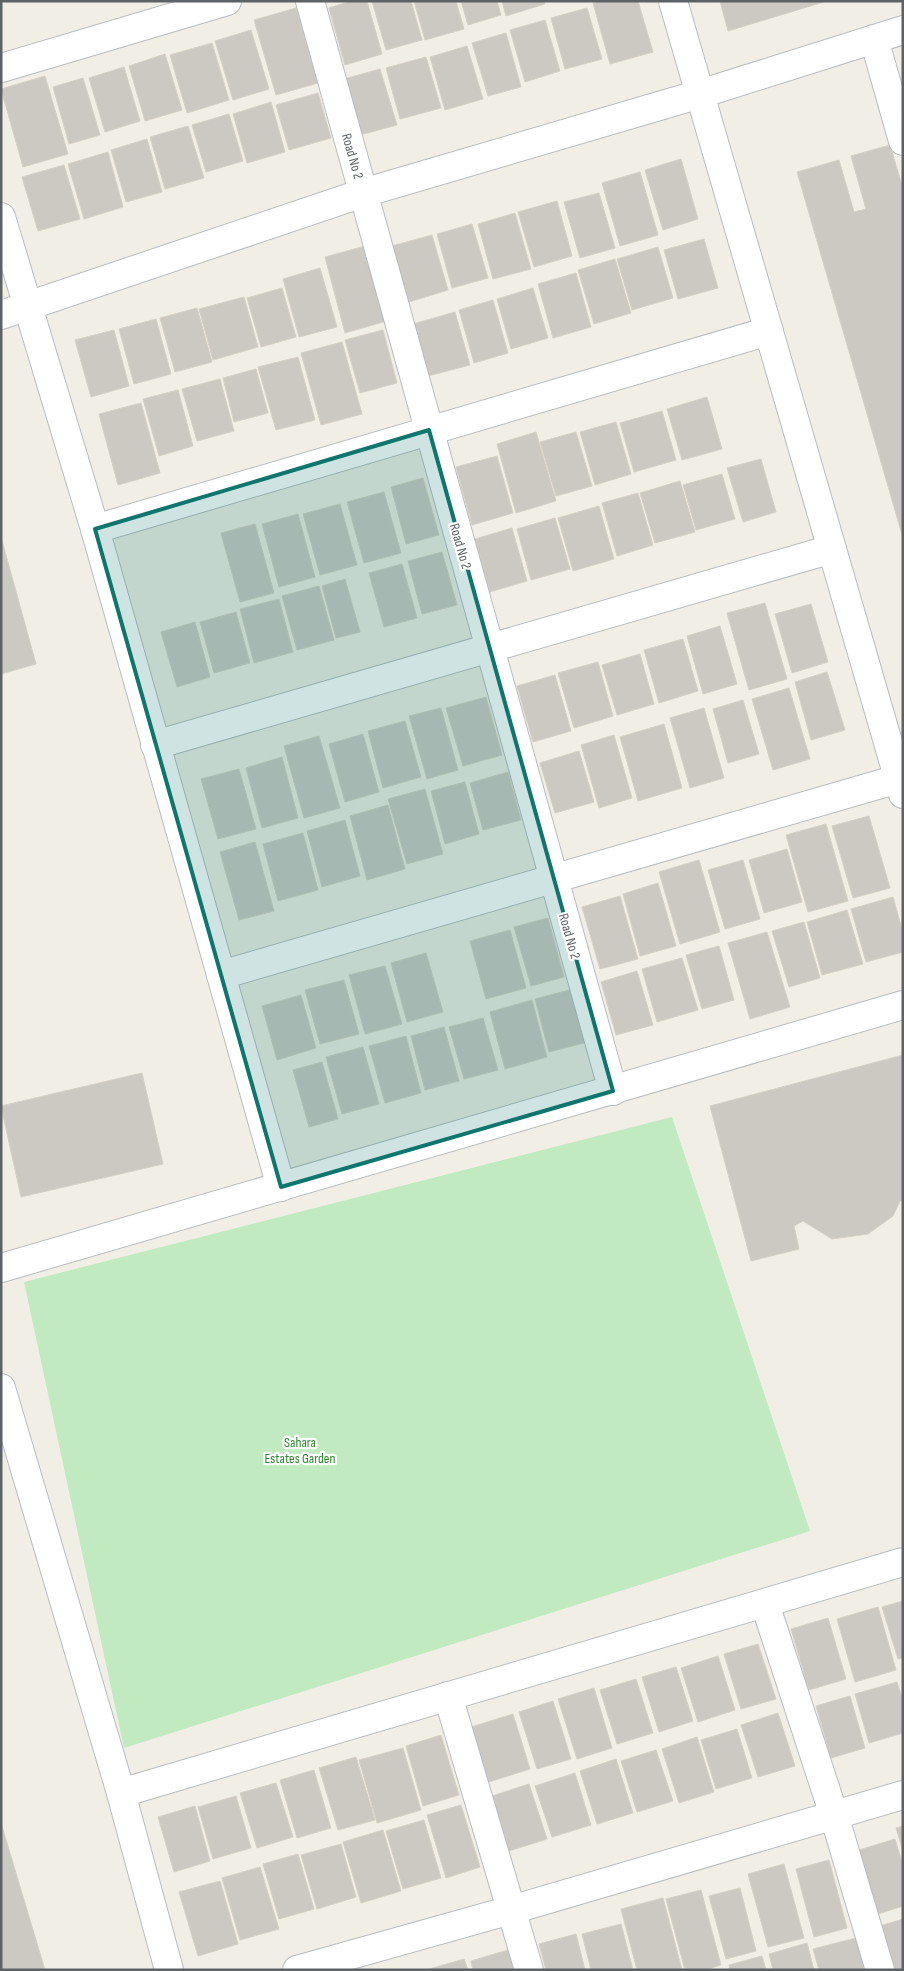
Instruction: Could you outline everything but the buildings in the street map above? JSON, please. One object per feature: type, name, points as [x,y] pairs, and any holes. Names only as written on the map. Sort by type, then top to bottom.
[{"type":"street","points":[[1,68],[227,1]]},
{"type":"street","name":"Road No 2","points":[[310,1],[613,1091]]},
{"type":"street","points":[[221,975],[554,878],[900,786],[673,1]]},
{"type":"street","points":[[14,311],[363,193],[700,94],[903,30]]},
{"type":"street","points":[[874,38],[903,141]]},
{"type":"street","points":[[1,217],[14,311],[95,529],[281,1187]]},
{"type":"street","points":[[95,529],[768,331]]},
{"type":"street","points":[[155,745],[832,549]]},
{"type":"street","points":[[1,1268],[903,1005]]},
{"type":"street","points":[[1,1388],[121,1793],[169,1970]]},
{"type":"street","points":[[121,1793],[903,1562]]},
{"type":"street","points":[[765,1604],[834,1815],[880,1970]]},
{"type":"street","points":[[448,1696],[529,1970]]},
{"type":"street","points":[[297,1970],[511,1910],[903,1795]]},
{"type":"highlighted area","points":[[429,430],[613,1091],[281,1187],[95,529]]},
{"type":"green space","name":"Sahara Estates Garden","points":[[672,1117],[810,1531],[124,1748],[24,1282]]}]
